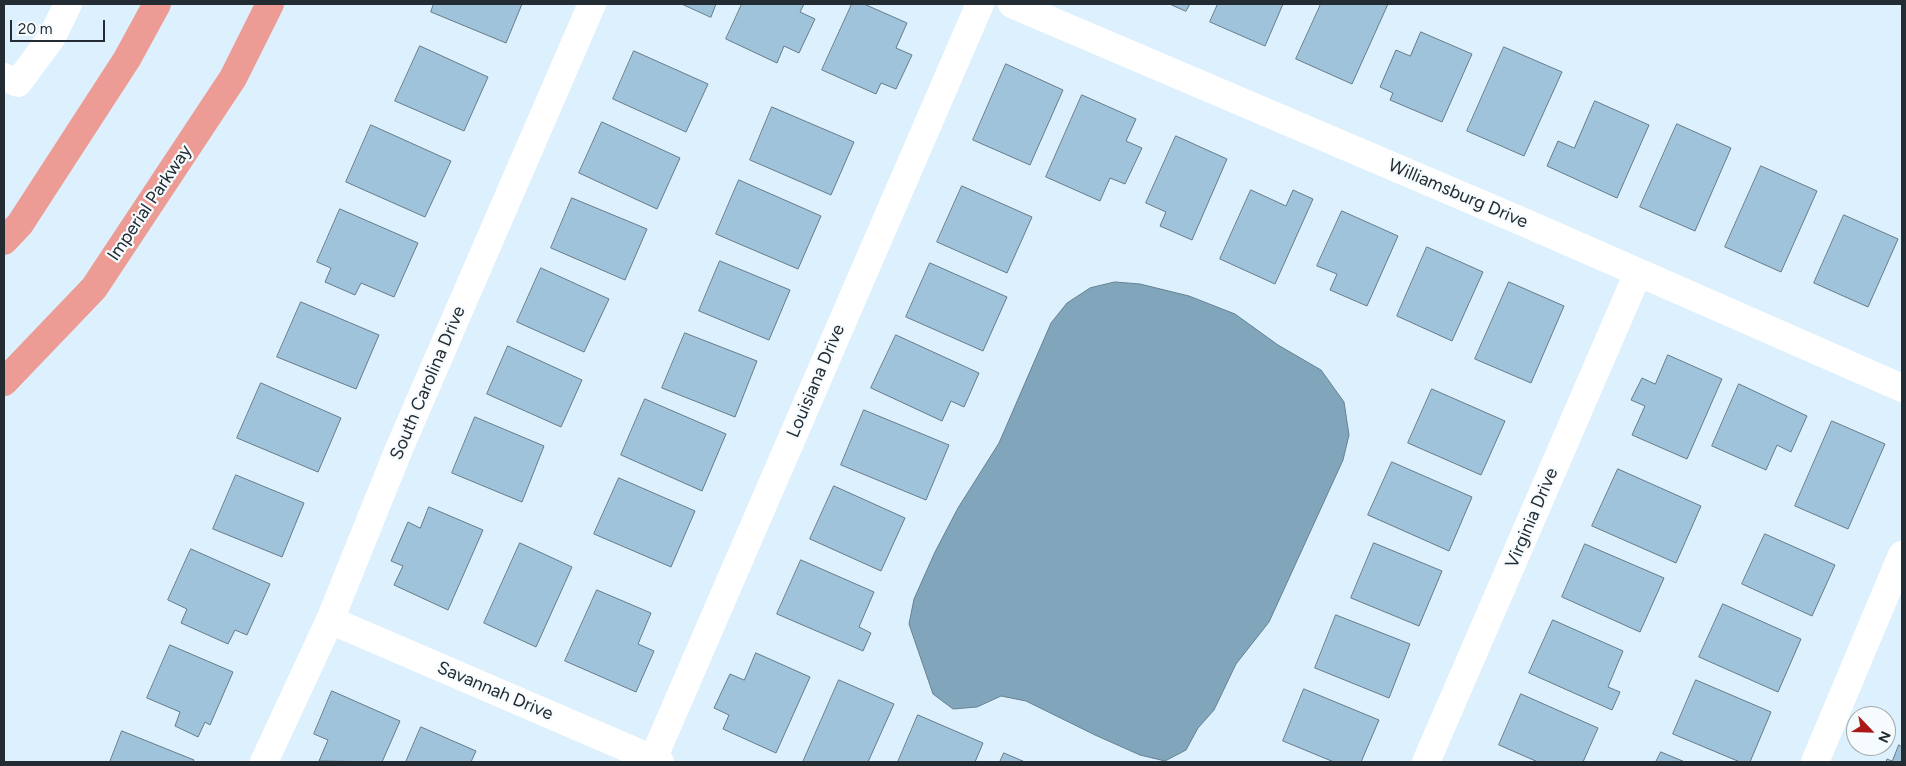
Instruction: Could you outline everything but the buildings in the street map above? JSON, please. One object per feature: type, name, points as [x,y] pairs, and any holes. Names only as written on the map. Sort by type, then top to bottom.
[{"type":"main road","points":[[4,241],[20,224],[128,59],[156,4]]},
{"type":"main road","name":"Imperial Parkway","points":[[4,382],[94,288],[233,78],[270,4]]},
{"type":"street","points":[[11,80],[52,38],[68,4]]},
{"type":"street","name":"South Carolina Drive","points":[[264,762],[330,620],[403,440],[592,4]]},
{"type":"street","name":"Louisiana Drive","points":[[657,761],[980,4]]},
{"type":"street","name":"Williamsburg Drive","points":[[1012,4],[1902,388]]},
{"type":"street","name":"Virginia Drive","points":[[1426,762],[1638,273]]},
{"type":"street","points":[[1815,762],[1902,555]]},
{"type":"street","name":"Savannah Drive","points":[[330,620],[657,761]]},
{"type":"water","points":[[1115,282],[1140,284],[1189,296],[1235,314],[1278,345],[1321,370],[1344,402],[1349,435],[1343,460],[1269,622],[1236,664],[1214,710],[1198,728],[1186,750],[1165,761],[1140,755],[1026,701],[1001,696],[977,707],[953,709],[933,694],[909,624],[914,599],[935,552],[958,508],[999,443],[1051,323],[1067,303],[1090,288]]}]
